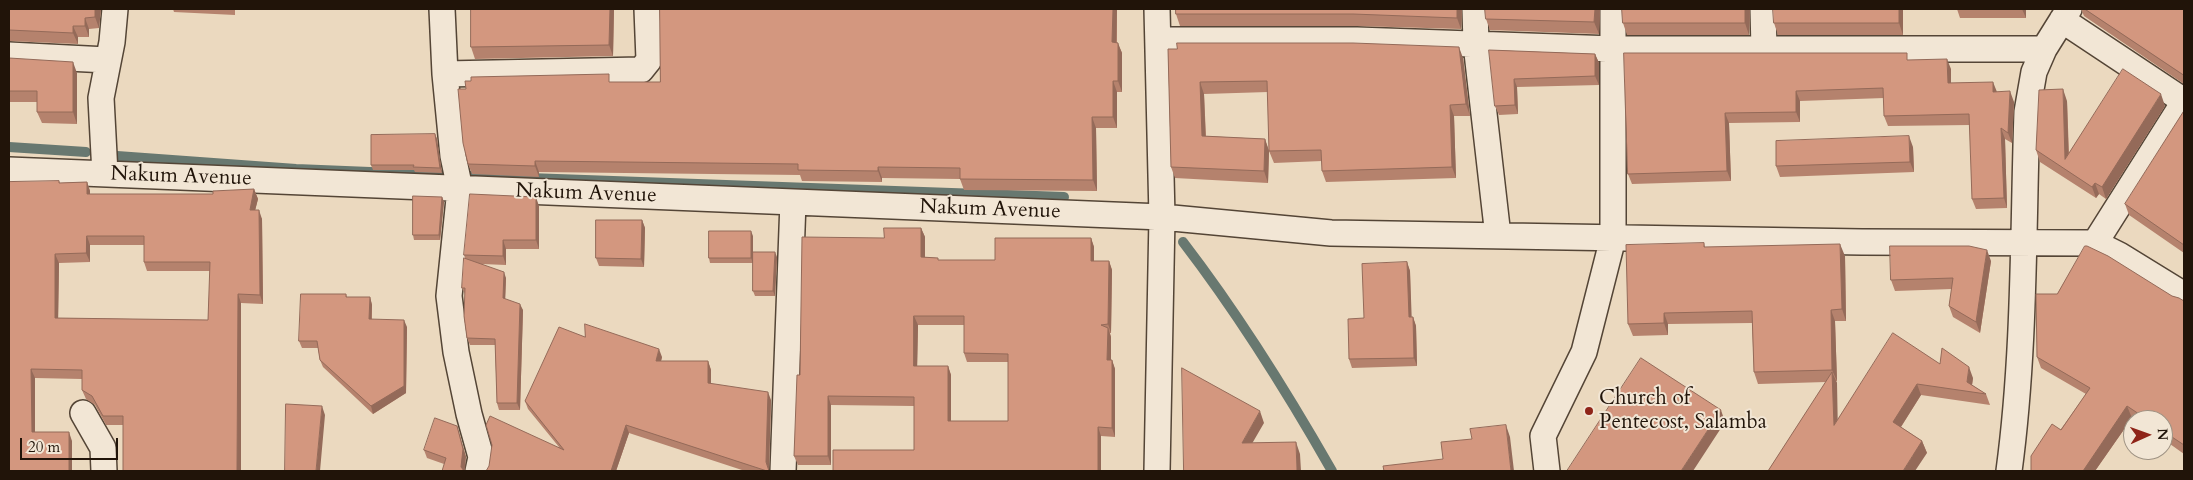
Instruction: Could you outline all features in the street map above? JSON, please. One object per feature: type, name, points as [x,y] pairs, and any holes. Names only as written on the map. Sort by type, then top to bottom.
[{"type":"street","points":[[105,174],[101,98],[112,42],[115,9]]},
{"type":"street","points":[[442,9],[450,133],[460,189],[449,296],[457,360],[481,456],[478,471]]},
{"type":"street","points":[[445,74],[642,70],[649,60],[647,9]]},
{"type":"street","points":[[1157,9],[1162,217],[1157,471]]},
{"type":"street","points":[[1475,9],[1476,44],[1498,236]]},
{"type":"street","points":[[1547,471],[1543,436],[1584,352],[1613,238],[1613,9]]},
{"type":"street","points":[[1763,9],[1764,49]]},
{"type":"street","points":[[2009,471],[2016,419],[2020,353],[2027,112],[2034,72],[2044,49],[2065,14],[2184,101],[2094,243],[2119,255],[2184,295]]},
{"type":"street","points":[[1158,40],[1357,40],[1614,49],[2044,49]]},
{"type":"street","points":[[9,55],[107,60]]},
{"type":"street","name":"Nakum Avenue","points":[[9,170],[1162,217],[1331,233],[2094,243]]},
{"type":"street","points":[[783,471],[793,202]]},
{"type":"street","points":[[83,413],[103,448],[104,471]]},
{"type":"building","points":[[9,9],[95,9],[95,17],[85,18],[85,26],[73,26],[73,33],[9,30]]},
{"type":"building","points":[[471,9],[610,9],[609,45],[471,47]]},
{"type":"building","points":[[660,9],[1113,9],[1112,42],[1118,43],[1118,81],[1113,81],[1113,117],[1092,117],[1093,180],[960,179],[960,168],[878,167],[878,171],[798,170],[798,164],[535,161],[535,166],[468,164],[463,143],[458,89],[466,89],[465,81],[471,81],[471,77],[609,74],[609,82],[660,82]]},
{"type":"building","points":[[1176,9],[1457,9],[1457,18],[1353,14],[1176,14]]},
{"type":"building","points":[[1485,9],[1595,9],[1594,22],[1486,19]]},
{"type":"building","points":[[1622,9],[1745,9],[1745,23],[1623,23]]},
{"type":"building","points":[[1773,9],[1899,9],[1899,23],[1774,23]]},
{"type":"building","points":[[2085,9],[2184,9],[2184,75]]},
{"type":"building","points":[[1177,43],[1353,43],[1459,47],[1466,104],[1450,105],[1452,167],[1322,171],[1321,150],[1269,151],[1267,81],[1200,82],[1202,136],[1265,139],[1264,171],[1171,167],[1168,49],[1177,49]]},
{"type":"building","points":[[1489,50],[1595,54],[1595,76],[1514,79],[1515,105],[1495,106]]},
{"type":"building","points":[[1624,53],[1907,53],[1907,60],[1947,59],[1948,83],[1993,82],[1993,92],[2010,91],[2008,133],[2001,128],[2004,198],[1972,199],[1969,114],[1884,116],[1883,88],[1796,91],[1796,112],[1725,113],[1727,171],[1628,174]]},
{"type":"building","points":[[9,58],[73,62],[73,112],[37,112],[37,91],[9,91]]},
{"type":"building","points":[[2123,69],[2161,94],[2102,187],[2095,183],[2092,187],[2036,150],[2039,90],[2063,89],[2065,159]]},
{"type":"building","points":[[2184,111],[2184,245],[2125,204]]},
{"type":"building","points":[[435,134],[440,168],[413,167],[414,165],[371,165],[371,135]]},
{"type":"building","points":[[1909,136],[1910,162],[1776,166],[1776,141]]},
{"type":"building","points":[[9,182],[87,182],[87,194],[213,194],[213,191],[254,189],[250,210],[259,210],[260,295],[238,294],[237,471],[123,471],[123,416],[103,416],[92,396],[82,390],[82,370],[31,369],[32,432],[69,432],[69,471],[9,471]],"holes":[[[87,236],[144,236],[144,262],[210,262],[208,320],[55,318],[55,254],[86,253]]]},
{"type":"building","points":[[470,194],[536,197],[536,240],[503,240],[503,256],[464,255]]},
{"type":"building","points":[[413,196],[442,197],[439,235],[413,235]]},
{"type":"building","points":[[596,220],[642,220],[641,259],[596,258]]},
{"type":"building","points":[[884,228],[921,228],[921,257],[938,258],[938,260],[995,260],[995,238],[1091,238],[1091,261],[1109,261],[1108,324],[1101,325],[1108,328],[1107,360],[1112,360],[1112,428],[1098,427],[1098,471],[833,471],[833,450],[914,450],[914,397],[828,396],[828,456],[794,456],[797,375],[800,375],[802,237],[884,238]],"holes":[[[914,316],[964,316],[964,353],[1008,354],[1008,421],[948,421],[948,366],[914,366]]]},
{"type":"building","points":[[709,231],[751,231],[751,258],[709,258]]},
{"type":"building","points":[[1704,243],[1704,247],[1840,244],[1842,309],[1831,310],[1832,370],[1754,372],[1752,311],[1664,313],[1664,323],[1628,324],[1626,245]]},
{"type":"building","points":[[1890,246],[1969,246],[1987,250],[1976,322],[1949,306],[1953,278],[1891,280]]},
{"type":"building","points":[[2085,246],[2087,246],[2108,256],[2172,296],[2184,301],[2184,445],[2173,438],[2173,410],[2133,410],[2127,406],[2083,471],[2031,471],[2031,456],[2052,424],[2061,430],[2090,388],[2037,357],[2036,294],[2057,294]]},
{"type":"building","points":[[753,252],[775,252],[773,291],[753,291]]},
{"type":"building","points":[[464,258],[504,272],[503,298],[520,304],[517,403],[497,403],[495,339],[467,338],[464,316],[465,288],[462,288]]},
{"type":"building","points":[[1407,262],[1409,317],[1413,317],[1414,358],[1349,359],[1348,319],[1364,318],[1362,264]]},
{"type":"building","points":[[301,294],[346,294],[346,297],[370,297],[369,319],[404,320],[404,386],[371,406],[320,360],[317,341],[299,341]]},
{"type":"building","points":[[585,324],[659,349],[656,361],[708,361],[708,383],[768,392],[766,462],[769,471],[626,425],[611,471],[486,471],[489,466],[492,445],[486,425],[490,416],[564,450],[525,401],[559,327],[585,337]]},
{"type":"building","points":[[1893,333],[1940,364],[1942,348],[1969,367],[1967,382],[1986,394],[1917,384],[1893,422],[1922,441],[1903,471],[1768,471],[1832,372],[1834,425]]},
{"type":"building","points":[[1641,358],[1721,410],[1681,471],[1567,471]]},
{"type":"building","points":[[1182,368],[1260,411],[1242,443],[1296,442],[1297,471],[1184,471]]},
{"type":"building","points":[[286,404],[322,406],[316,471],[285,471]]},
{"type":"building","points":[[435,418],[457,426],[463,449],[461,467],[464,471],[442,471],[446,458],[424,450]]},
{"type":"building","points":[[1506,425],[1511,471],[1384,471],[1383,466],[1443,459],[1441,442],[1472,439],[1470,429]]},
{"type":"waterway","points":[[9,147],[86,152]]},
{"type":"waterway","points":[[117,156],[296,169],[1064,197]]},
{"type":"waterway","points":[[1183,242],[1224,297],[1262,354],[1332,471]]},
{"type":"place","name":"Church of Pentecost, Salamba","points":[[1589,411]]}]
